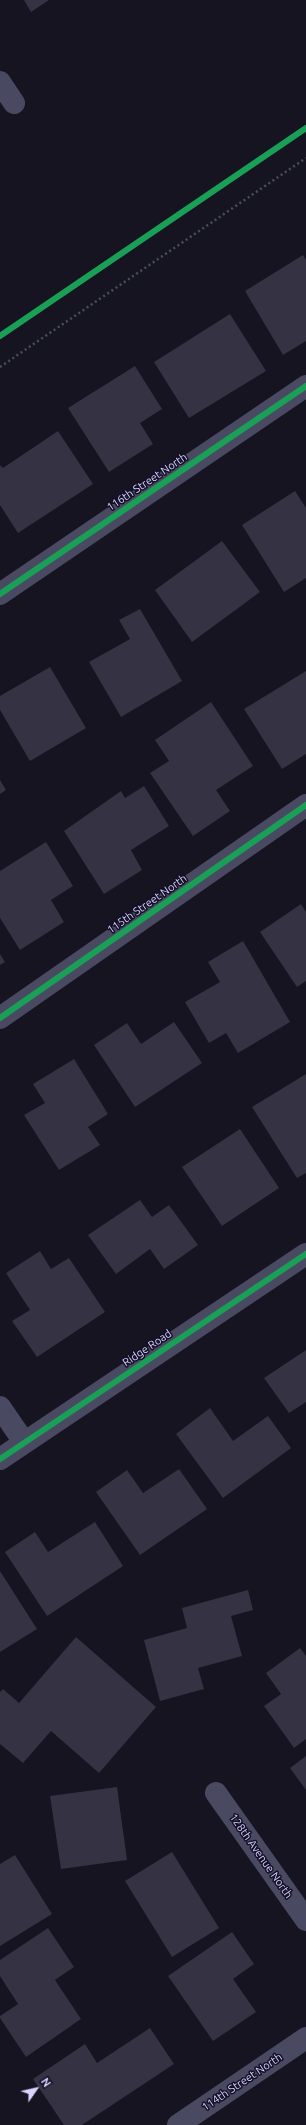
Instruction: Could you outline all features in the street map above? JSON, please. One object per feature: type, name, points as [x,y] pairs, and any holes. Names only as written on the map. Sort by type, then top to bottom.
[{"type":"street","points":[[0,82],[14,103]]},
{"type":"street","name":"116th Street North","points":[[0,594],[306,386]]},
{"type":"street","name":"115th Street North","points":[[0,1018],[306,804]]},
{"type":"street","name":"Ridge Road","points":[[0,1459],[306,1254]]},
{"type":"street","points":[[0,1407],[24,1442]]},
{"type":"street","name":"128th Avenue North","points":[[216,1793],[306,1920]]},
{"type":"street","name":"114th Street North","points":[[178,2125],[306,2038]]},
{"type":"path","points":[[0,367],[306,158]]},
{"type":"building","points":[[24,0],[49,0],[31,12]]},
{"type":"building","points":[[303,255],[306,260],[306,341],[283,355],[245,291]]},
{"type":"building","points":[[230,314],[266,371],[189,418],[154,362]]},
{"type":"building","points":[[135,366],[162,409],[140,423],[153,444],[109,472],[68,408]]},
{"type":"building","points":[[58,431],[93,484],[18,533],[0,505],[0,465],[3,468]]},
{"type":"building","points":[[295,491],[306,508],[306,578],[284,592],[242,525]]},
{"type":"building","points":[[222,541],[260,592],[192,642],[155,590]]},
{"type":"building","points":[[140,609],[182,681],[121,717],[89,662],[130,639],[119,620]]},
{"type":"building","points":[[50,667],[86,728],[30,761],[0,710],[0,696]]},
{"type":"building","points":[[306,671],[306,754],[282,769],[244,709]]},
{"type":"building","points":[[211,702],[253,766],[216,790],[230,811],[193,836],[150,773],[169,761],[155,740]]},
{"type":"building","points":[[0,780],[6,790],[0,794]]},
{"type":"building","points":[[144,786],[169,826],[131,850],[142,870],[104,894],[64,831],[121,791],[125,798]]},
{"type":"building","points":[[46,842],[73,886],[51,900],[64,922],[20,950],[0,918],[0,871]]},
{"type":"building","points":[[301,904],[306,912],[306,981],[297,987],[260,932]]},
{"type":"building","points":[[243,941],[290,1022],[238,1053],[226,1033],[209,1043],[185,1002],[220,982],[208,962]]},
{"type":"building","points":[[0,954],[5,962],[0,965]]},
{"type":"building","points":[[174,1022],[202,1063],[135,1107],[94,1045],[127,1023],[141,1044]]},
{"type":"building","points":[[74,1059],[108,1114],[88,1127],[100,1145],[59,1170],[24,1115],[45,1103],[33,1084]]},
{"type":"building","points":[[306,1074],[306,1173],[297,1178],[252,1107]]},
{"type":"building","points":[[240,1129],[279,1188],[222,1226],[182,1167]]},
{"type":"building","points":[[140,1200],[152,1217],[169,1205],[198,1245],[164,1269],[150,1249],[116,1274],[88,1235]]},
{"type":"building","points":[[40,1251],[51,1269],[69,1258],[105,1312],[37,1357],[12,1321],[30,1310],[6,1273]]},
{"type":"building","points":[[306,1350],[306,1402],[289,1413],[264,1378]]},
{"type":"building","points":[[210,1408],[233,1441],[268,1416],[291,1448],[223,1498],[176,1434]]},
{"type":"building","points":[[179,1469],[207,1509],[140,1555],[96,1492],[127,1470],[143,1493]]},
{"type":"building","points":[[95,1522],[123,1566],[47,1616],[5,1552],[35,1532],[48,1552]]},
{"type":"building","points":[[0,1571],[37,1629],[0,1652]]},
{"type":"building","points":[[248,1590],[253,1610],[231,1616],[242,1656],[198,1668],[204,1689],[160,1701],[144,1640],[187,1628],[182,1608]]},
{"type":"building","points":[[76,1637],[156,1707],[99,1773],[51,1731],[23,1763],[0,1744],[0,1692],[3,1689],[19,1703]]},
{"type":"building","points":[[300,1648],[306,1656],[306,1739],[294,1748],[264,1706],[281,1694],[266,1673]]},
{"type":"building","points":[[306,1756],[306,1790],[290,1768]]},
{"type":"building","points":[[117,1787],[127,1860],[61,1869],[50,1796]]},
{"type":"building","points":[[172,1852],[219,1928],[172,1957],[125,1881]]},
{"type":"building","points":[[15,1855],[52,1914],[0,1946],[0,1864]]},
{"type":"building","points":[[48,1928],[74,1967],[55,1980],[81,2019],[26,2057],[0,2018],[0,2016],[18,2004],[0,1976],[0,1960]]},
{"type":"building","points":[[232,1932],[254,1964],[233,1979],[256,2012],[213,2041],[168,1976]]},
{"type":"building","points":[[150,2028],[174,2064],[82,2125],[64,2125],[33,2079],[85,2044],[97,2063]]},
{"type":"cycle path","points":[[0,336],[306,128]]},
{"type":"cycle path","points":[[0,594],[306,386]]},
{"type":"cycle path","points":[[0,1018],[306,805]]},
{"type":"cycle path","points":[[0,1459],[306,1254]]}]
